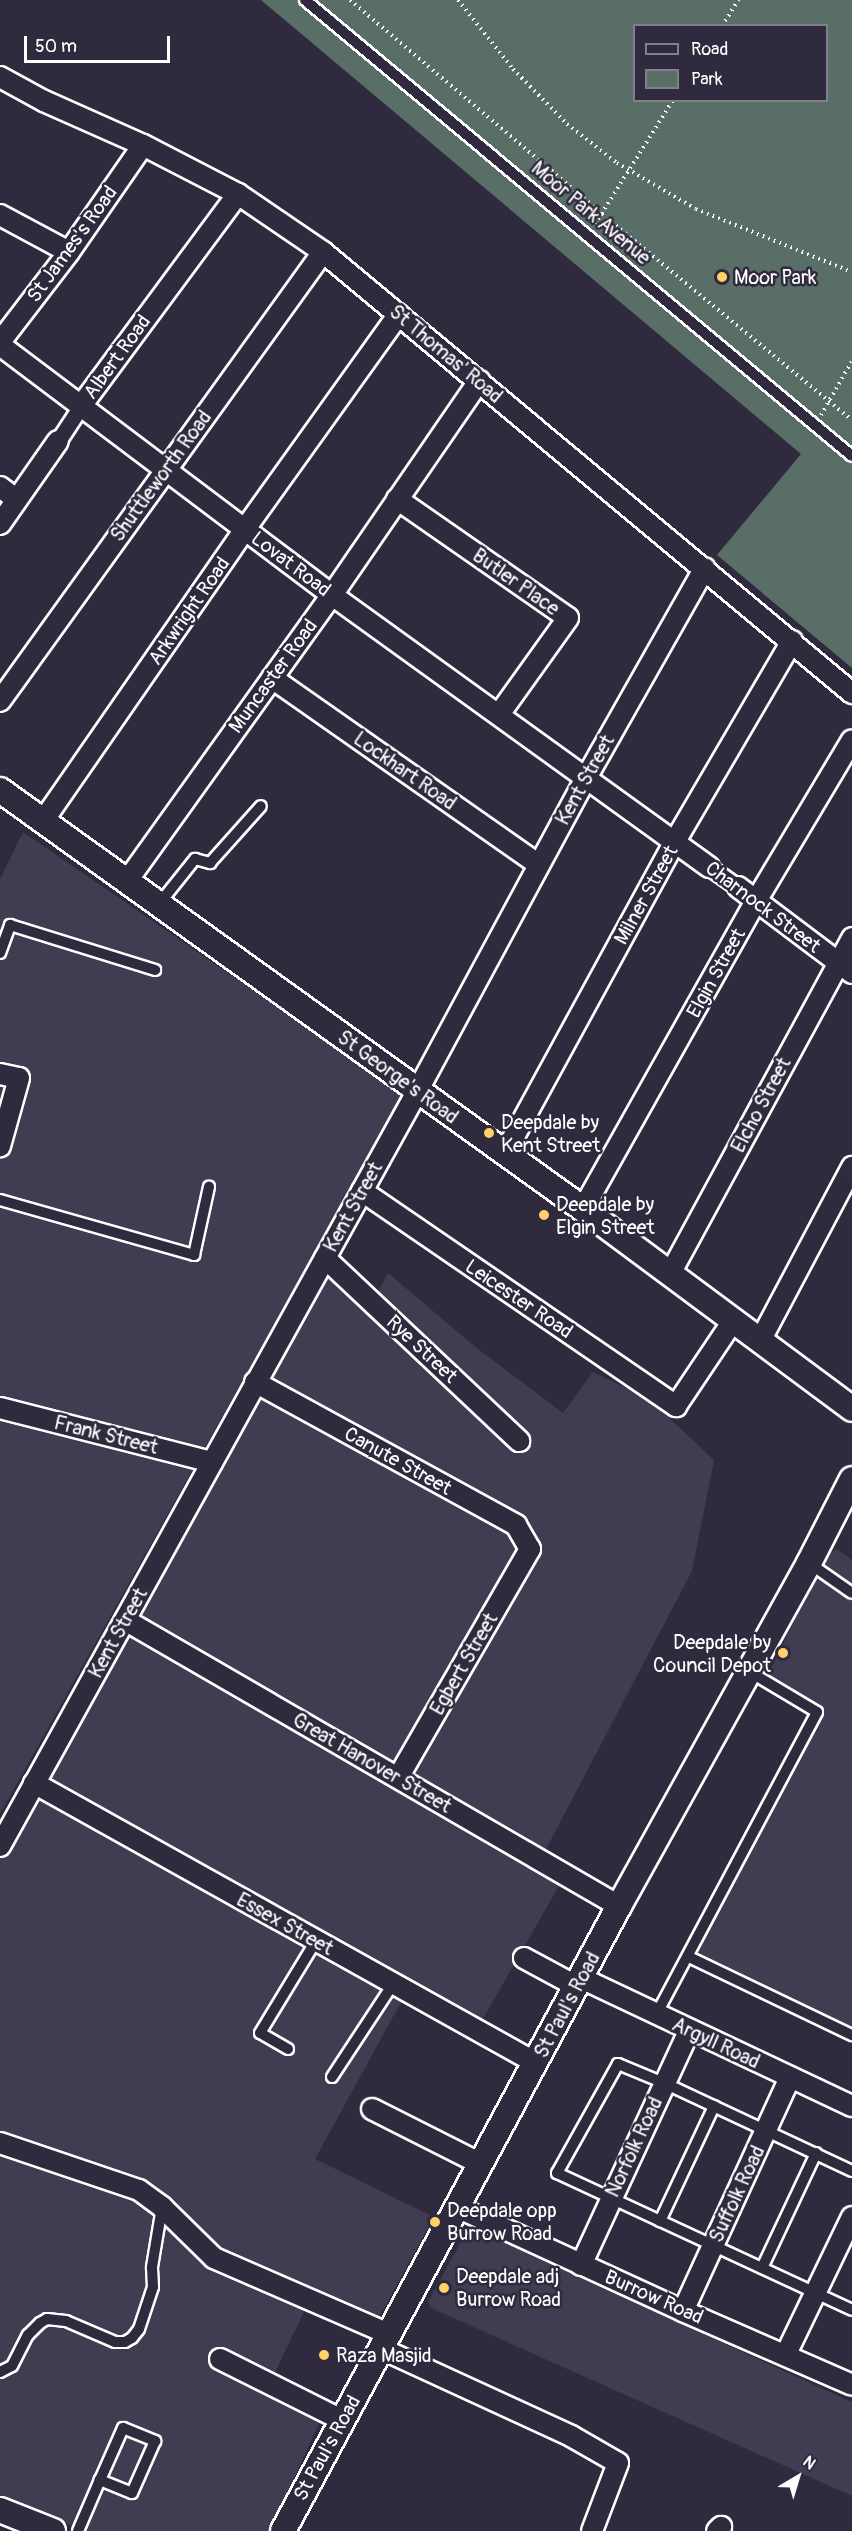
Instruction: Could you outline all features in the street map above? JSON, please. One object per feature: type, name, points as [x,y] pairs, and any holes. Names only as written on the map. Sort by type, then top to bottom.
[{"type":"street","name":"St Thomas' Road","points":[[0,77],[44,101],[143,146],[238,194],[323,252],[792,640],[852,693]]},
{"type":"street","name":"St James's Road","points":[[0,343],[69,252],[143,146]]},
{"type":"street","name":"Albert Road","points":[[0,524],[81,406],[238,194]]},
{"type":"street","points":[[0,215],[69,252]]},
{"type":"street","name":"Shuttleworth Road","points":[[0,701],[323,252]]},
{"type":"street","name":"Arkwright Road","points":[[43,821],[245,529],[399,314]]},
{"type":"street","name":"Lovat Road","points":[[0,343],[332,595],[500,713],[586,778]]},
{"type":"street","name":"Muncaster Road","points":[[127,881],[332,595],[479,381]]},
{"type":"street","points":[[0,487],[17,500]]},
{"type":"street","name":"Butler Place","points":[[397,499],[568,618],[500,713]]},
{"type":"street","name":"Kent Street","points":[[0,1846],[418,1090],[538,864],[705,568]]},
{"type":"street","name":"Milner Street","points":[[505,1153],[674,843],[792,640]]},
{"type":"street","name":"Lockhart Road","points":[[272,678],[538,864]]},
{"type":"street","name":"Elgin Street","points":[[583,1209],[756,901],[852,740]]},
{"type":"street","name":"Charnock Street","points":[[586,778],[738,887],[845,968]]},
{"type":"street","name":"St George's Road","points":[[0,790],[670,1272],[852,1409]]},
{"type":"street","name":"Elcho Street","points":[[670,1272],[845,968],[852,938]]},
{"type":"street","points":[[0,1074],[19,1078],[0,1146]]},
{"type":"street","points":[[760,1341],[852,1167]]},
{"type":"street","name":"Leicester Road","points":[[362,1191],[676,1406],[733,1321]]},
{"type":"street","name":"Rye Street","points":[[325,1258],[519,1441]]},
{"type":"street","name":"Canute Street","points":[[255,1382],[516,1525],[530,1549]]},
{"type":"street","name":"Frank Street","points":[[0,1408],[212,1462]]},
{"type":"street","name":"St Paul's Road","points":[[283,2531],[619,1906],[809,1563],[852,1479]]},
{"type":"street","name":"Egbert Street","points":[[398,1778],[530,1549]]},
{"type":"street","name":"Great Hanover Street","points":[[125,1620],[619,1906]]},
{"type":"street","name":"Essex Street","points":[[34,1783],[536,2063]]},
{"type":"street","name":"Argyll Road","points":[[524,1958],[656,2015],[852,2106]]},
{"type":"street","name":"Norfolk Road","points":[[581,2265],[689,2031]]},
{"type":"street","name":"Suffolk Road","points":[[683,2311],[790,2078]]},
{"type":"street","points":[[372,2109],[481,2164]]},
{"type":"street","points":[[0,2143],[140,2190],[162,2207],[214,2258],[572,2436],[618,2463],[592,2531]]},
{"type":"street","name":"Burrow Road","points":[[453,2215],[581,2265],[852,2385]]},
{"type":"street","points":[[786,2354],[852,2217]]},
{"type":"street","points":[[219,2359],[342,2420]]},
{"type":"street","points":[[0,2510],[53,2531]]},
{"type":"lane","name":"Moor Park Avenue","points":[[305,0],[852,456]]},
{"type":"lane","points":[[159,905],[195,859],[210,863],[261,806]]},
{"type":"lane","points":[[0,953],[10,925],[155,970]]},
{"type":"lane","points":[[0,1200],[194,1255],[209,1187]]},
{"type":"lane","points":[[809,1563],[852,1593]]},
{"type":"lane","points":[[656,2015],[689,1957],[817,1712],[750,1672]]},
{"type":"lane","points":[[288,2049],[260,2033],[316,1941]]},
{"type":"lane","points":[[689,1957],[852,2035]]},
{"type":"lane","points":[[332,2076],[393,1984]]},
{"type":"lane","points":[[852,2170],[618,2064],[557,2173],[852,2310]]},
{"type":"lane","points":[[660,2221],[714,2106]]},
{"type":"lane","points":[[762,2268],[816,2153]]},
{"type":"lane","points":[[0,2372],[12,2366],[28,2335],[47,2319],[66,2320],[115,2342],[125,2342],[132,2338],[139,2329],[153,2287],[152,2267],[162,2207]]},
{"type":"lane","points":[[78,2531],[100,2480],[123,2428],[155,2441],[132,2493],[100,2480]]},
{"type":"path","points":[[350,0],[852,420]]},
{"type":"path","points":[[458,0],[513,69],[567,124],[629,170],[696,209],[852,272]]},
{"type":"path","points":[[723,24],[738,0]]},
{"type":"path","points":[[588,234],[672,102]]},
{"type":"path","points":[[815,424],[852,361]]},
{"type":"shaded area","points":[[23,832],[403,1093],[0,1814],[0,879]]},
{"type":"shaded area","points":[[328,1266],[369,1308],[388,1273],[478,1349],[563,1413],[593,1372],[650,1400],[714,1460],[692,1571],[545,1851],[532,1864],[564,1877],[480,2024],[410,1986],[315,2159],[434,2217],[375,2325],[311,2297],[268,2387],[321,2419],[270,2531],[85,2531],[0,2497],[0,1854]]},
{"type":"shaded area","points":[[837,1549],[852,1560],[852,2036],[691,1955],[819,1712],[767,1676],[828,1554]]},
{"type":"shaded area","points":[[469,2227],[852,2402],[852,2496],[431,2308],[428,2302]]},
{"type":"green space","name":"Moor Park","points":[[261,0],[852,0],[852,668],[717,555],[801,454]]},
{"type":"place","name":"Moor Park","points":[[722,277]]},
{"type":"place","name":"Deepdale by Kent Street","points":[[489,1133]]},
{"type":"place","name":"Deepdale by Elgin Street","points":[[544,1215]]},
{"type":"place","name":"Deepdale by Council Depot","points":[[783,1653]]},
{"type":"place","name":"Deepdale opp Burrow Road","points":[[435,2222]]},
{"type":"place","name":"Deepdale adj Burrow Road","points":[[444,2288]]},
{"type":"place","name":"Raza Masjid","points":[[324,2355]]}]
